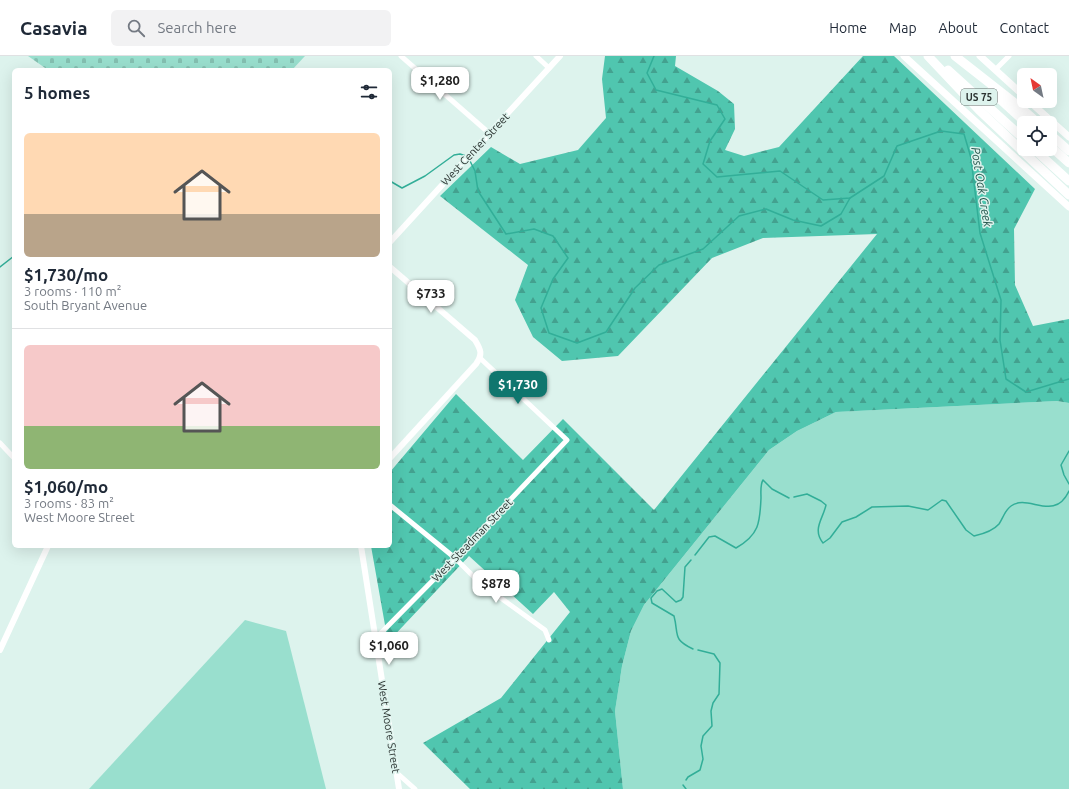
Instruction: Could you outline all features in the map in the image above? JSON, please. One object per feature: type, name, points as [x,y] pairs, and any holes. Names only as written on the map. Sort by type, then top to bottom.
[{"type":"highway","points":[[928,56],[979,110],[1069,194]]},
{"type":"highway","name":"US 75","points":[[932,56],[1017,133]]},
{"type":"highway","points":[[954,56],[1030,116]]},
{"type":"highway","name":"US 75","points":[[954,56],[1018,116]]},
{"type":"highway","points":[[1057,140],[1069,151]]},
{"type":"highway","points":[[1057,152],[1069,163]]},
{"type":"highway","points":[[1042,156],[1069,181]]},
{"type":"main road","points":[[904,56],[1069,207]]},
{"type":"main road","points":[[980,56],[1017,90]]},
{"type":"main road","points":[[1037,108],[1069,137]]},
{"type":"street","points":[[401,56],[489,133]]},
{"type":"street","points":[[536,56],[549,68]]},
{"type":"street","name":"West Center Street","points":[[392,240],[560,56]]},
{"type":"street","points":[[995,70],[1009,56]]},
{"type":"street","points":[[392,269],[475,340],[480,350],[480,358],[476,364],[392,456]]},
{"type":"street","name":"West Steadman Street","points":[[375,639],[455,558],[567,440],[480,358]]},
{"type":"street","points":[[0,443],[12,456]]},
{"type":"street","points":[[392,507],[455,558],[480,583],[545,630],[549,640]]},
{"type":"street","points":[[0,650],[47,548]]},
{"type":"street","name":"West Moore Street","points":[[361,548],[399,789]]},
{"type":"street","points":[[397,774],[415,789]]},
{"type":"green space","points":[[28,56],[305,56],[294,68],[45,68]]},
{"type":"green space","points":[[605,56],[676,56],[675,66],[718,91],[734,104],[735,129],[725,150],[744,156],[779,147],[863,56],[894,56],[1035,189],[1014,229],[1015,285],[1033,326],[1069,319],[1069,403],[1057,401],[836,412],[797,431],[769,450],[644,605],[631,631],[622,666],[615,711],[623,789],[470,789],[423,743],[501,698],[570,612],[554,592],[533,614],[469,556],[388,642],[371,548],[392,548],[392,470],[456,394],[523,460],[563,419],[654,510],[877,234],[763,238],[712,258],[618,356],[562,361],[533,337],[515,300],[528,265],[440,196],[491,147],[520,164],[578,150],[606,118],[602,79]]},
{"type":"green space","points":[[1057,401],[1069,403],[1069,789],[623,789],[615,711],[622,666],[631,631],[644,605],[769,450],[797,431],[836,412]]},
{"type":"green space","points":[[245,620],[286,631],[326,789],[89,789]]},
{"type":"waterway","name":"Post Oak Creek","points":[[654,56],[647,73],[656,90],[717,105],[725,119],[710,141],[703,164],[717,177],[780,171],[823,200],[850,198],[884,176],[897,146],[941,131],[964,134],[971,158],[980,233],[1001,300],[1000,340],[1006,379],[1026,392],[1069,379]]},
{"type":"waterway","points":[[392,182],[402,188],[425,176],[454,155],[460,154],[466,156]]},
{"type":"waterway","points":[[469,159],[475,171],[478,191],[506,234],[534,229],[553,236],[568,258],[553,279],[541,308],[549,333],[577,343],[606,332],[635,288],[659,265],[703,249],[739,216],[766,209],[793,220],[821,226],[841,214],[850,198]]},
{"type":"waterway","points":[[0,267],[12,258]]},
{"type":"waterway","points":[[1069,451],[1061,465],[1069,484]]},
{"type":"waterway","points":[[695,555],[709,537],[715,536],[736,548],[744,543],[754,533],[759,521],[761,486],[763,480],[772,489],[789,498]]},
{"type":"waterway","points":[[794,497],[807,494],[826,505],[818,529],[818,533],[823,543],[830,538],[842,522],[856,517],[872,507],[908,506],[928,510],[942,500],[946,501],[966,530],[974,536],[994,529],[1011,506],[1018,503],[1041,506],[1056,505],[1063,500],[1069,491]]},
{"type":"waterway","points":[[691,560],[685,567],[683,597],[681,600],[676,602],[662,589],[657,591],[651,598],[652,603],[674,616],[679,639],[693,649]]},
{"type":"waterway","points":[[686,780],[688,777],[700,770],[703,759],[701,746],[703,736],[712,726],[711,711],[713,703],[719,694],[720,663],[714,654],[698,650]]},
{"type":"waterway","points":[[683,785],[686,789]]}]
